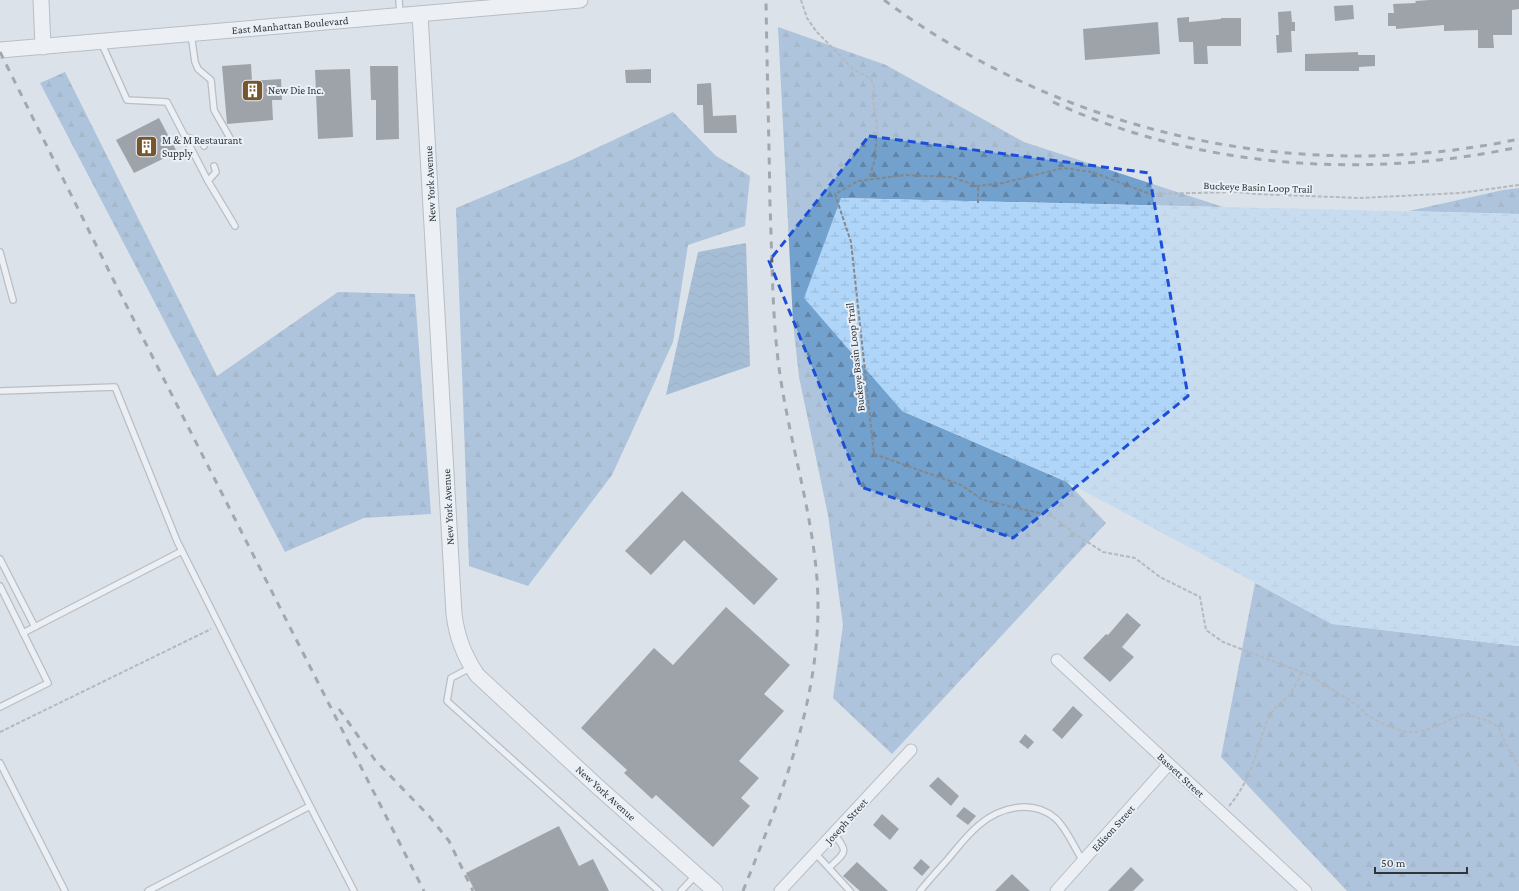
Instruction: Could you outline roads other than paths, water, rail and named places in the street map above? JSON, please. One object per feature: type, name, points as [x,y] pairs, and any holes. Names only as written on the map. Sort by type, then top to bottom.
[{"type":"street","points":[[41,0],[43,46]]},
{"type":"street","name":"East Manhattan Boulevard","points":[[0,50],[580,0]]},
{"type":"street","name":"New York Avenue","points":[[420,14],[454,614],[460,644],[477,675],[597,786],[715,891]]},
{"type":"street","name":"Bassett Street","points":[[1057,660],[1306,891]]},
{"type":"street","name":"Joseph Street","points":[[780,891],[816,854],[910,750]]},
{"type":"street","name":"Edison Street","points":[[1056,891],[1169,764]]},
{"type":"lane","points":[[399,0],[400,16]]},
{"type":"lane","points":[[191,34],[195,62],[198,69],[211,80],[214,110],[230,138]]},
{"type":"lane","points":[[101,41],[127,100],[167,102],[208,181],[234,226]]},
{"type":"lane","points":[[186,137],[200,141],[204,146]]},
{"type":"lane","points":[[208,181],[216,172],[214,166]]},
{"type":"lane","points":[[0,252],[14,300]]},
{"type":"lane","points":[[0,391],[115,387],[182,551],[354,891]]},
{"type":"lane","points":[[23,633],[182,551]]},
{"type":"lane","points":[[0,559],[35,627]]},
{"type":"lane","points":[[0,586],[48,683],[0,707]]},
{"type":"lane","points":[[472,667],[451,678],[447,701],[659,891]]},
{"type":"lane","points":[[0,763],[65,891]]},
{"type":"lane","points":[[148,891],[310,806]]},
{"type":"lane","points":[[920,891],[969,834],[980,824],[992,815],[1019,807],[1033,807],[1045,811],[1056,819],[1083,861]]},
{"type":"lane","points":[[829,868],[845,850],[834,834]]},
{"type":"lane","points":[[816,854],[850,891]]},
{"type":"lane","points":[[681,891],[696,874]]},
{"type":"water","points":[[746,243],[750,366],[666,395],[698,252]]},
{"type":"railway","points":[[743,891],[773,816],[798,739],[808,700],[818,620],[817,579],[814,550],[804,493],[786,408],[775,333],[770,205],[766,0]]},
{"type":"railway","points":[[884,0],[954,46],[1028,85],[1106,115],[1186,137],[1269,151],[1352,156],[1436,152],[1519,139]]},
{"type":"railway","points":[[0,52],[114,281],[424,891]]},
{"type":"railway","points":[[1053,102],[1108,124],[1165,142],[1223,154],[1282,162],[1342,165],[1401,163],[1461,157],[1519,147]]},
{"type":"railway","points":[[339,709],[375,760],[429,816],[449,841],[473,891]]},
{"type":"place","name":"New Die Inc.","points":[[253,90]]},
{"type":"place","name":"M & M Restaurant Supply","points":[[147,146]]}]
